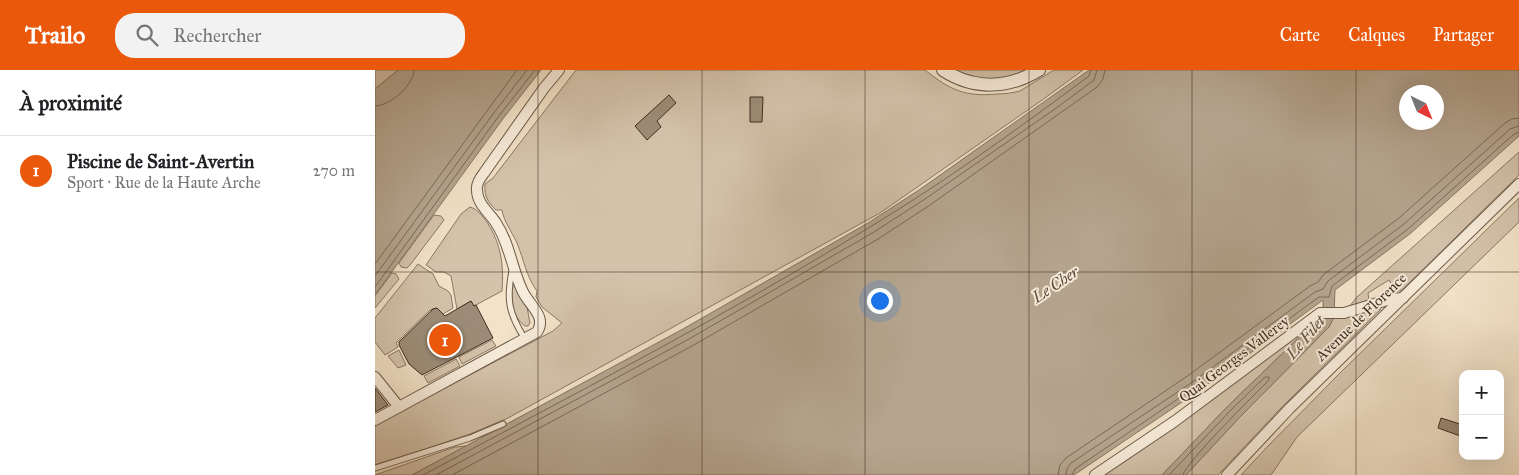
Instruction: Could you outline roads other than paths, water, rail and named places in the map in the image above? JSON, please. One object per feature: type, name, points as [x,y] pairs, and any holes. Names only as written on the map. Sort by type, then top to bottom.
[{"type":"street","points":[[375,420],[537,332],[541,324],[540,317],[525,296],[518,282],[504,239],[496,223],[478,199],[476,189],[490,165],[559,70]]},
{"type":"street","points":[[943,70],[963,81],[991,86],[1018,80],[1039,70]]},
{"type":"street","name":"Avenue de Florence","points":[[1227,475],[1290,408],[1519,184]]},
{"type":"street","name":"Quai Georges Vallerey","points":[[1095,475],[1175,421],[1320,313],[1344,312],[1391,299],[1403,298]]},
{"type":"street","points":[[375,377],[399,407]]},
{"type":"lane","points":[[513,268],[508,289],[509,306],[516,324],[525,339]]},
{"type":"lane","points":[[375,468],[470,438],[503,424]]},
{"type":"water","points":[[398,70],[541,70],[502,120],[375,295],[375,89]]},
{"type":"water","points":[[1089,70],[1519,70],[1519,136],[1411,233],[1335,290],[1334,317],[1329,327],[1238,419],[1186,475],[1162,475],[1227,407],[1316,321],[1323,308],[1323,300],[1197,392],[1074,475],[412,475],[683,329],[868,223],[919,190]]},
{"type":"place","name":"Piscine de Saint-Avertin","points":[[445,340]]},
{"type":"water label","name":"Le Cher","points":[[1055,284]]},
{"type":"water label","name":"Le Filet","points":[[1305,337]]}]
